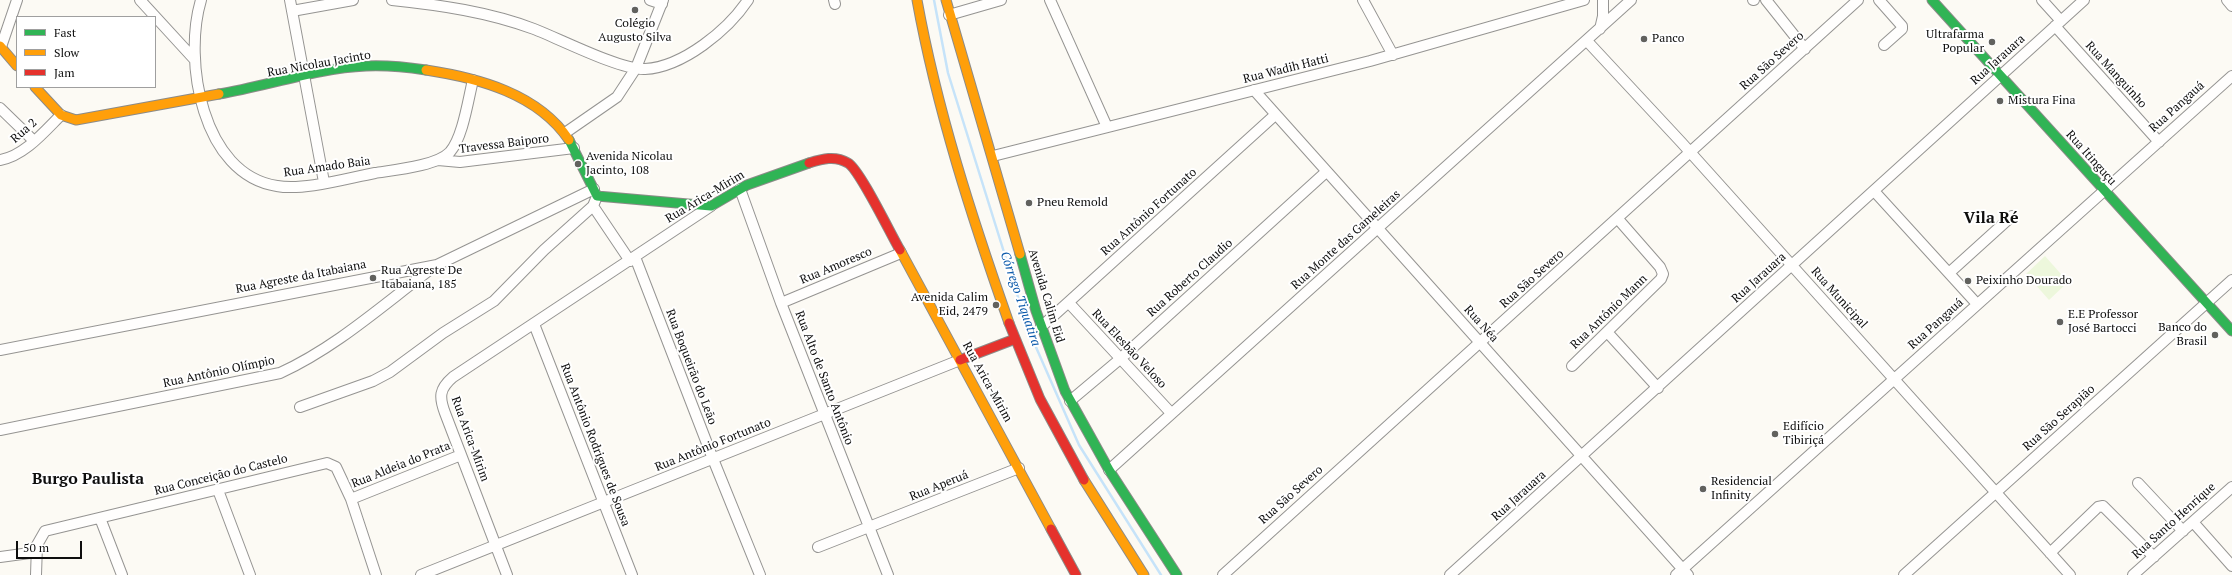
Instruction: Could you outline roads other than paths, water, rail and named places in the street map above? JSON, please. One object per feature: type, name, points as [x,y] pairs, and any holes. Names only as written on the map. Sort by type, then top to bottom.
[{"type":"main road","points":[[918,0],[924,42],[961,180],[1015,339],[1049,418],[1071,459],[1144,575]]},
{"type":"main road","name":"Avenida Calim Eid","points":[[946,0],[949,15],[1042,327],[1070,401],[1109,470],[1177,575]]},
{"type":"main road","name":"Rua Itinguçu","points":[[1932,0],[2232,331]]},
{"type":"main road","points":[[0,46],[16,65]]},
{"type":"main road","name":"Rua Nicolau Jacinto","points":[[61,115],[76,120],[200,99],[363,66],[406,67],[473,80],[528,99],[548,114],[565,133],[596,193]]},
{"type":"main road","points":[[36,88],[61,115]]},
{"type":"main road","name":"Rua Arica-Mirim","points":[[711,206],[740,189],[826,158],[844,159],[855,169],[1019,468],[1075,575]]},
{"type":"main road","points":[[596,193],[711,206]]},
{"type":"main road","name":"Rua Antônio Fortunato","points":[[960,360],[1015,339]]},
{"type":"street","points":[[0,46],[18,0]]},
{"type":"street","points":[[140,0],[155,16]]},
{"type":"street","name":"Rua Amado Baia","points":[[201,0],[196,27],[195,60],[200,99],[215,141],[226,158],[240,171],[276,186],[296,187],[404,168],[438,160],[450,152],[457,138],[473,80]]},
{"type":"street","points":[[290,0],[324,182]]},
{"type":"street","points":[[292,11],[353,0]]},
{"type":"street","points":[[392,0],[476,12],[504,20],[636,68],[654,68],[683,57],[710,41],[733,18],[748,0]]},
{"type":"street","points":[[565,133],[617,97],[636,68],[663,2],[650,0]]},
{"type":"street","points":[[949,15],[1002,0]]},
{"type":"street","points":[[1050,0],[1107,127]]},
{"type":"street","points":[[1363,0],[1393,55]]},
{"type":"street","name":"Rua Wadih Hatti","points":[[992,156],[1393,55],[1584,0]]},
{"type":"street","points":[[1600,29],[1603,0]]},
{"type":"street","name":"Rua Monte das Gameleiras","points":[[1109,470],[1170,413],[1631,0]]},
{"type":"street","points":[[1766,0],[1804,49]]},
{"type":"street","name":"Rua São Severo","points":[[1223,575],[1618,219],[1858,0]]},
{"type":"street","points":[[1879,0],[1902,26],[1902,29],[1884,45]]},
{"type":"street","name":"Rua Manguinho","points":[[2042,0],[2058,24],[2159,142]]},
{"type":"street","name":"Rua Jarauara","points":[[1450,575],[1658,388],[2084,0]]},
{"type":"street","points":[[2227,0],[2232,6]]},
{"type":"street","points":[[156,17],[195,60]]},
{"type":"street","name":"Rua Municipal","points":[[1587,41],[1690,152],[2070,575]]},
{"type":"street","name":"Rua Pangauá","points":[[1682,573],[1977,304],[2232,76]]},
{"type":"street","name":"Rua Néa","points":[[1254,90],[1274,115],[1583,456],[1682,573]]},
{"type":"street","points":[[0,108],[34,141]]},
{"type":"street","name":"Rua 2","points":[[0,160],[9,159],[34,141],[61,115]]},
{"type":"street","name":"Rua Antônio Fortunato","points":[[1042,327],[1274,115]]},
{"type":"street","name":"Travessa Baiporo","points":[[438,160],[460,162],[574,148]]},
{"type":"street","name":"Rua Roberto Claudio","points":[[1070,401],[1120,359],[1326,172]]},
{"type":"street","name":"Rua Alto de Santo Antônio","points":[[740,189],[781,303],[888,575]]},
{"type":"street","points":[[1874,191],[1977,304]]},
{"type":"street","points":[[300,407],[356,388],[384,375],[443,333],[494,301],[544,250],[593,206],[596,193]]},
{"type":"street","name":"Rua Agreste da Itabaiana","points":[[0,350],[437,265],[596,193]]},
{"type":"street","name":"Rua Boqueirão do Leão","points":[[593,206],[632,259],[760,575]]},
{"type":"street","name":"Rua Arica-Mirim","points":[[507,575],[440,400],[442,389],[453,377],[711,206]]},
{"type":"street","points":[[1949,273],[2012,216]]},
{"type":"street","name":"Rua Antônio Mann","points":[[1572,366],[1656,286],[1663,274],[1660,267],[1618,219]]},
{"type":"street","name":"Rua Amoresco","points":[[781,303],[901,252]]},
{"type":"street","name":"Rua Antônio Olímpio","points":[[0,430],[280,373],[295,366],[353,329],[437,265]]},
{"type":"street","name":"Rua São Serapião","points":[[1904,575],[2232,280]]},
{"type":"street","name":"Rua Elesbão Veloso","points":[[1069,303],[1170,413]]},
{"type":"street","name":"Rua Antônio Rodrigues de Sousa","points":[[534,324],[602,504],[632,575]]},
{"type":"street","points":[[1608,333],[1658,388]]},
{"type":"street","name":"Rua Antônio Fortunato","points":[[421,575],[960,360]]},
{"type":"street","name":"Rua Aldeia do Prata","points":[[351,499],[460,455]]},
{"type":"street","name":"Rua Conceição do Castelo","points":[[36,575],[38,540],[45,531],[327,463],[336,467],[351,499],[376,575]]},
{"type":"street","name":"Rua Aperuá","points":[[818,547],[870,528],[1019,468]]},
{"type":"street","points":[[2138,483],[2183,531]]},
{"type":"street","name":"Rua Santo Henrique","points":[[2133,575],[2232,487]]},
{"type":"street","points":[[218,490],[250,575]]},
{"type":"street","points":[[2050,553],[2098,507],[2102,506],[2154,557]]},
{"type":"street","points":[[100,518],[122,575]]},
{"type":"street","points":[[2192,522],[2232,566]]},
{"type":"street","points":[[0,557],[37,552]]},
{"type":"waterway","name":"Córrego Tiquatira","points":[[934,0],[948,73],[1028,329],[1079,445],[1161,575]]},
{"type":"place","name":"Colégio Augusto Silva","points":[[635,10]]},
{"type":"place","name":"Panco","points":[[1644,39]]},
{"type":"place","name":"Ultrafarma Popular","points":[[1992,42]]},
{"type":"place","name":"Mistura Fina","points":[[2000,101]]},
{"type":"place","name":"Avenida Nicolau Jacinto, 108","points":[[578,164]]},
{"type":"place","name":"Pneu Remold","points":[[1029,203]]},
{"type":"place","name":"Rua Agreste De Itabaiana, 185","points":[[373,278]]},
{"type":"place","name":"Peixinho Dourado","points":[[1968,281]]},
{"type":"place","name":"Avenida Calim Eid, 2479","points":[[996,305]]},
{"type":"place","name":"E.E Professor José Bartocci","points":[[2060,322]]},
{"type":"place","name":"Banco do Brasil","points":[[2215,335]]},
{"type":"place","name":"Edifício Tibiriçá","points":[[1775,434]]},
{"type":"place","name":"Residencial Infinity","points":[[1703,489]]},
{"type":"district","name":"Vila Ré","points":[[1991,218]]},
{"type":"district","name":"Burgo Paulista","points":[[88,479]]}]
